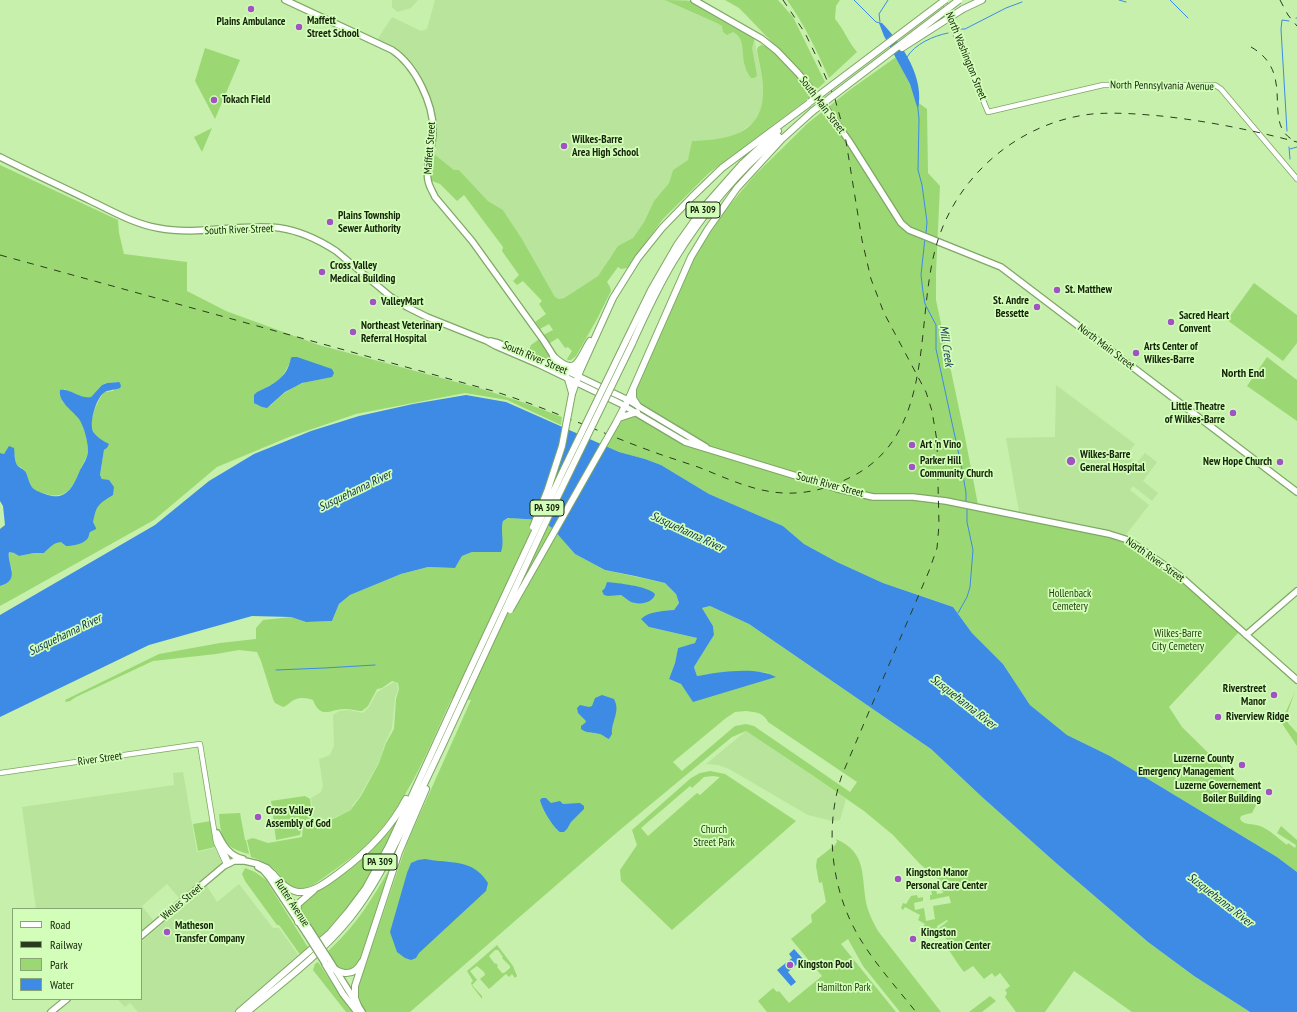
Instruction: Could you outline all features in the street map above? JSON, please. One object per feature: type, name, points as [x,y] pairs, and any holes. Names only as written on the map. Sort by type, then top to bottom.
[{"type":"highway","name":"PA 309","points":[[239,1012],[330,933],[366,888],[389,846],[558,496],[629,343],[651,290],[677,245],[704,208],[742,164],[809,103],[945,0]]},
{"type":"highway","name":"PA 309","points":[[247,1012],[331,939],[362,902],[378,878],[445,742],[471,676],[519,566],[629,343],[673,263],[698,224],[722,193],[756,156],[959,0]]},
{"type":"highway","points":[[859,76],[963,9],[982,0]]},
{"type":"highway","points":[[553,356],[566,366],[578,363],[613,298],[638,258],[662,228],[722,168],[809,103]]},
{"type":"highway","points":[[298,922],[298,904],[302,899],[360,857],[378,839],[396,816],[471,676],[617,421],[691,257],[708,229],[737,188],[782,139],[814,110]]},
{"type":"highway","points":[[519,566],[554,472],[562,446],[572,394],[577,379],[600,324]]},
{"type":"highway","points":[[565,370],[576,369],[591,346]]},
{"type":"highway","points":[[568,379],[572,394]]},
{"type":"highway","points":[[617,421],[624,415],[637,409],[633,398],[633,388]]},
{"type":"highway","points":[[359,1010],[355,998],[356,986],[399,852],[445,742]]},
{"type":"highway","points":[[273,874],[286,887],[294,891],[305,892],[319,887]]},
{"type":"highway","points":[[326,961],[336,971],[344,973],[354,970],[360,966],[366,957]]},
{"type":"main road","name":"Maffett Street","points":[[286,0],[392,50],[406,63],[423,89],[432,115],[433,132],[428,174],[431,190],[435,197],[472,241],[553,356],[565,370],[568,379]]},
{"type":"main road","name":"South Main Street","points":[[694,0],[760,38],[787,61],[818,97],[849,141],[901,223],[909,230],[922,236]]},
{"type":"main road","name":"South River Street","points":[[0,158],[126,218],[148,226],[184,231],[271,227],[304,234],[326,244],[336,251],[391,297],[407,307],[427,317],[548,368],[568,379],[577,379]]},
{"type":"main road","name":"North Main Street","points":[[922,236],[1001,267],[1297,492]]},
{"type":"main road","name":"South River Street","points":[[487,341],[498,343],[565,370],[577,379],[637,409],[685,442],[838,489],[873,496],[913,497],[956,503]]},
{"type":"main road","name":"North River Street","points":[[956,503],[1109,534],[1128,540],[1180,576],[1297,680]]},
{"type":"main road","points":[[1246,635],[1297,591]]},
{"type":"main road","points":[[217,833],[223,845],[230,853],[238,858],[253,862]]},
{"type":"main road","name":"Rutter Avenue","points":[[227,865],[238,861],[253,862],[266,868],[273,874],[297,910],[343,994],[359,1010]]},
{"type":"main road","name":"Rutter Avenue","points":[[227,865],[239,863],[247,864],[263,870],[298,922],[308,932]]},
{"type":"main road","name":"Welles Street","points":[[142,935],[197,888],[227,865]]},
{"type":"main road","points":[[336,971],[359,1010]]},
{"type":"main road","points":[[51,1012],[66,1000]]},
{"type":"street","name":"North Washington Street","points":[[945,0],[951,23],[988,112]]},
{"type":"street","name":"North Pennsylvania Avenue","points":[[988,112],[1103,85],[1215,86],[1221,90],[1297,179]]},
{"type":"street","name":"River Street","points":[[0,773],[200,744],[213,820]]},
{"type":"street","points":[[213,820],[227,865]]},
{"type":"street","points":[[213,820],[216,842],[227,865]]},
{"type":"shaded area","points":[[392,0],[418,0],[411,8],[397,12],[392,7]]},
{"type":"shaded area","name":"Wilkes-Barre Area High School","points":[[435,0],[687,0],[754,38],[763,90],[763,103],[760,113],[753,123],[736,135],[713,141],[692,141],[689,160],[673,170],[669,183],[654,201],[644,222],[633,238],[609,258],[608,262],[598,276],[564,298],[559,299],[555,297],[522,239],[503,210],[488,201],[459,170],[454,170],[434,154],[436,150],[437,125],[429,95],[412,67],[377,40],[392,17],[421,31],[427,29]]},
{"type":"shaded area","name":"Wilkes-Barre General Hospital","points":[[1056,385],[1135,444],[1127,455],[1133,460],[1127,469],[1130,471],[1145,453],[1157,462],[1143,481],[1158,493],[1152,501],[1133,486],[1130,490],[1149,505],[1125,536],[1100,528],[1019,512],[1006,438],[1055,437]]},
{"type":"shaded area","points":[[394,682],[397,683],[398,690],[395,698],[392,728],[385,743],[380,760],[360,796],[352,806],[351,810],[327,821],[314,820],[311,798],[321,792],[323,786],[319,759],[330,755],[334,746],[333,715],[339,711],[348,710],[363,713],[369,707],[377,692]]},
{"type":"shaded area","points":[[746,731],[846,799],[840,820],[832,821],[808,815],[729,769],[718,765],[706,764]]},
{"type":"shaded area","points":[[183,772],[197,852],[215,848],[222,863],[180,899],[167,884],[142,906],[153,920],[142,930],[142,908],[36,908],[22,807],[174,785],[173,773]]},
{"type":"shaded area","points":[[239,884],[273,928],[279,928],[300,957],[235,1012],[138,1012],[130,1003],[125,1007],[118,1000],[142,1000],[142,941],[207,886],[217,902]]},
{"type":"green space","points":[[665,0],[690,1],[751,35],[754,38],[752,48],[757,76],[751,78],[745,68],[741,42],[737,35],[733,32],[727,35],[723,32],[722,26],[717,23]]},
{"type":"green space","points":[[725,0],[778,0],[793,17],[825,82],[817,89],[739,8]]},
{"type":"green space","points":[[787,0],[840,0],[836,6],[835,19],[857,52],[829,78],[810,38]]},
{"type":"green space","points":[[761,45],[767,47],[781,58],[813,95],[709,173],[663,219],[627,268],[621,269],[618,267],[607,282],[611,291],[597,319],[576,356],[571,360],[568,360],[567,359],[572,351],[568,347],[565,348],[558,338],[550,343],[543,335],[553,330],[549,324],[540,329],[535,322],[546,314],[539,304],[542,301],[523,281],[517,285],[513,281],[519,275],[502,251],[503,247],[464,195],[457,201],[440,184],[432,181],[431,168],[434,154],[454,170],[459,170],[488,201],[503,210],[522,239],[555,297],[559,299],[564,298],[598,276],[618,246],[633,238],[644,222],[654,201],[669,183],[673,170],[688,160],[692,141],[718,139],[731,136],[741,132],[750,125],[757,116],[762,105],[762,75],[757,50]]},
{"type":"green space","name":"Tokach Field","points":[[205,48],[240,60],[215,119],[195,81]]},
{"type":"green space","points":[[896,57],[910,84],[916,101],[927,109],[928,173],[940,186],[936,300],[979,510],[1124,541],[1179,578],[1239,632],[1169,707],[1182,727],[1257,801],[1252,813],[1241,816],[1240,819],[1246,824],[1263,827],[1287,845],[1288,843],[1295,848],[1296,845],[1277,833],[1281,826],[1297,840],[1297,872],[1277,857],[1110,756],[1067,735],[1030,705],[1003,664],[972,633],[953,607],[883,583],[837,562],[804,544],[783,526],[709,494],[661,465],[605,446],[639,383],[695,256],[723,213],[754,176],[808,123],[851,89]]},
{"type":"green space","points":[[212,128],[202,152],[194,137]]},
{"type":"green space","points":[[0,165],[118,220],[119,233],[124,254],[187,262],[187,291],[226,311],[319,345],[482,389],[562,417],[561,425],[507,400],[465,393],[356,414],[289,437],[217,467],[154,520],[0,606],[0,586],[4,585],[12,570],[8,558],[9,552],[19,556],[44,553],[51,545],[57,542],[89,534],[94,525],[92,522],[98,504],[112,495],[100,475],[104,450],[107,448],[94,433],[92,421],[97,405],[104,392],[113,391],[119,382],[106,383],[102,385],[91,397],[84,398],[64,389],[62,401],[82,423],[88,451],[87,457],[74,484],[70,489],[61,495],[41,493],[33,488],[28,480],[26,472],[16,464],[15,455],[0,453]],"holes":[[[289,365],[313,380],[300,384],[290,390],[270,406],[257,392],[280,380]]]},
{"type":"green space","points":[[1254,283],[1297,315],[1297,343],[1283,361],[1227,320]]},
{"type":"green space","points":[[539,339],[552,356],[553,361],[551,362],[528,352],[531,345]]},
{"type":"green space","points":[[1267,357],[1297,380],[1297,421],[1247,386]]},
{"type":"green space","points":[[509,518],[541,520],[552,528],[575,554],[605,570],[665,583],[676,594],[679,603],[674,610],[655,612],[649,627],[697,638],[696,643],[678,648],[675,663],[669,679],[681,684],[693,701],[769,673],[733,672],[697,676],[694,667],[714,635],[713,626],[702,608],[710,606],[749,624],[931,749],[1056,863],[1148,942],[1194,976],[1250,1012],[1132,1012],[1074,971],[1045,1012],[1016,1012],[1005,997],[1007,993],[1005,990],[1010,986],[1000,973],[995,977],[992,973],[984,979],[973,966],[964,972],[948,949],[952,946],[938,929],[948,921],[947,920],[937,926],[937,933],[933,936],[929,936],[923,933],[924,930],[922,929],[925,924],[918,920],[920,915],[905,907],[903,910],[901,908],[903,903],[906,904],[911,896],[917,895],[918,898],[923,897],[923,901],[914,903],[915,910],[924,908],[926,921],[935,919],[933,906],[951,903],[949,896],[930,900],[930,895],[932,895],[931,889],[936,889],[937,894],[943,893],[942,888],[944,887],[941,882],[920,864],[893,835],[864,811],[746,731],[732,737],[621,829],[410,1012],[366,1012],[362,1006],[358,993],[359,985],[407,843],[471,700],[452,698],[424,759],[403,798],[377,833],[362,849],[316,883],[307,887],[298,888],[290,886],[270,865],[251,857],[247,840],[253,838],[268,843],[302,837],[303,826],[308,822],[305,821],[303,823],[300,835],[276,840],[271,801],[305,796],[310,799],[313,820],[311,822],[327,822],[351,810],[361,796],[379,763],[386,743],[394,729],[396,699],[399,689],[398,683],[392,681],[382,688],[377,689],[368,706],[362,711],[341,709],[323,712],[319,710],[313,700],[304,698],[294,700],[283,707],[275,703],[273,699],[257,652],[239,650],[153,661],[70,701],[66,702],[65,700],[159,654],[220,643],[256,639],[256,628],[263,620],[291,617],[306,622],[332,621],[339,604],[350,595],[401,574],[428,567],[455,568],[462,556],[472,552],[500,552],[502,544],[503,521]],"holes":[[[746,711],[762,715],[768,722],[857,782],[850,792],[754,726],[746,724],[735,726],[682,771],[673,762],[726,718],[735,712]]]},
{"type":"green space","points":[[1295,692],[1287,718],[1288,723],[1297,733],[1297,746],[1281,722]]},
{"type":"green space","name":"Church Street Park","points":[[710,771],[725,774],[796,821],[672,930],[621,881],[620,870],[637,845],[632,830],[691,778],[700,773]],"holes":[[[704,777],[720,777],[700,795],[697,793],[648,836],[641,828],[690,786],[692,788]]]},
{"type":"green space","points":[[240,813],[249,854],[229,845],[225,841],[221,830],[219,814]]},
{"type":"green space","points":[[398,816],[384,850],[356,898],[320,939],[302,914],[301,905],[316,891],[326,886],[359,861],[373,848]]},
{"type":"green space","points":[[211,821],[215,847],[198,851],[193,824]]},
{"type":"green space","name":"Hamilton Park","points":[[836,839],[853,851],[858,858],[861,865],[867,906],[878,931],[941,1012],[900,1012],[863,966],[848,939],[841,944],[896,1012],[767,1012],[758,1001],[773,988],[777,992],[779,991],[789,1003],[822,976],[791,939],[812,922],[811,915],[826,902],[822,882],[819,883],[816,866],[817,859],[835,845],[837,842]]},
{"type":"green space","points":[[394,861],[359,962],[349,970],[340,970],[327,952],[357,920]]},
{"type":"green space","points":[[245,868],[255,872],[266,880],[309,949],[301,956],[245,881],[242,874]]},
{"type":"green space","points":[[497,945],[513,966],[517,976],[515,978],[512,974],[509,977],[506,974],[489,989],[480,979],[485,975],[484,972],[477,966],[470,971],[477,980],[472,985],[482,996],[482,999],[472,986],[471,983],[473,981],[467,971]],"holes":[[[495,950],[498,950],[503,957],[502,958],[510,966],[510,968],[504,973],[502,973],[497,967],[498,966],[496,963],[495,964],[489,956]]]},
{"type":"green space","points":[[318,962],[352,1012],[346,1012],[313,970],[315,964]]},
{"type":"green space","points":[[990,996],[996,1001],[982,1012],[969,1012]]},
{"type":"water","points":[[879,23],[882,23],[897,41],[915,74],[919,98],[918,110],[910,84],[884,36]]},
{"type":"water","points":[[292,357],[297,357],[332,369],[334,373],[332,377],[302,383],[285,392],[267,408],[254,403],[254,395],[279,380],[286,371]]},
{"type":"water","points":[[119,382],[121,386],[120,388],[106,391],[99,399],[92,418],[92,429],[94,433],[109,444],[104,450],[100,475],[102,479],[109,480],[114,487],[113,495],[98,506],[93,522],[96,529],[90,532],[88,538],[84,542],[72,546],[66,546],[61,542],[56,543],[44,553],[19,556],[9,552],[12,576],[7,583],[0,586],[0,529],[5,525],[3,506],[0,501],[0,453],[4,454],[9,446],[14,448],[17,465],[25,471],[32,487],[39,492],[55,496],[65,494],[75,481],[88,451],[83,426],[79,419],[63,402],[60,390],[91,397],[102,385]]},
{"type":"water","name":"Susquehanna River","points":[[466,395],[506,402],[619,452],[661,465],[709,494],[783,526],[804,544],[837,562],[883,583],[953,607],[972,633],[1003,664],[1030,705],[1067,735],[1110,756],[1277,857],[1297,872],[1297,1012],[1250,1012],[1194,976],[1148,942],[1056,863],[931,749],[749,624],[710,606],[702,608],[713,626],[714,635],[694,667],[697,676],[748,671],[768,674],[776,677],[693,702],[681,684],[669,679],[675,663],[678,648],[695,643],[697,638],[649,627],[641,619],[652,613],[674,610],[679,603],[676,594],[665,583],[605,570],[575,554],[552,528],[541,520],[508,518],[503,521],[503,544],[501,552],[472,552],[462,556],[455,568],[428,567],[401,574],[350,595],[339,604],[332,621],[306,622],[291,617],[252,616],[149,645],[0,717],[0,615],[155,525],[209,481],[254,454],[311,431],[359,416],[413,404]]},
{"type":"water","points":[[607,582],[639,587],[655,594],[653,599],[648,602],[634,603],[621,595],[604,595],[602,591]]},
{"type":"water","points":[[602,695],[614,699],[616,704],[612,734],[609,739],[600,734],[583,731],[581,726],[586,721],[578,713],[577,708],[580,705],[589,707],[592,706],[595,698]]},
{"type":"water","points":[[542,798],[546,798],[551,803],[560,801],[563,804],[580,803],[584,806],[584,809],[571,822],[564,832],[560,832],[545,813],[540,800]]},
{"type":"water","points":[[425,859],[452,862],[468,866],[475,869],[488,883],[486,891],[419,953],[416,958],[411,960],[405,958],[397,952],[390,932],[411,863]]},
{"type":"water","name":"Kingston Pool","points":[[794,949],[803,959],[788,972],[796,982],[791,986],[777,970],[792,958],[789,954]]},
{"type":"waterway","name":"Mill Creek","points":[[854,0],[876,22],[880,23]]},
{"type":"waterway","points":[[880,22],[879,14],[888,0]]},
{"type":"waterway","points":[[1119,0],[1126,2]]},
{"type":"waterway","points":[[1170,0],[1188,18]]},
{"type":"waterway","points":[[960,29],[965,29],[1006,8],[1022,2]]},
{"type":"waterway","points":[[1287,131],[1281,29],[1282,20],[1289,21]]},
{"type":"waterway","points":[[907,57],[910,52],[925,41],[948,33]]},
{"type":"waterway","name":"Mill Creek","points":[[918,109],[918,170],[922,185],[927,222],[926,233]]},
{"type":"waterway","points":[[1289,147],[1290,159]]},
{"type":"waterway","points":[[1290,149],[1297,147]]},
{"type":"waterway","name":"Mill Creek","points":[[925,238],[921,275],[923,292],[925,304],[936,325],[936,349],[962,469],[966,503]]},
{"type":"waterway","name":"Mill Creek","points":[[958,613],[967,597],[970,587],[973,550],[967,522],[967,508]]},
{"type":"waterway","points":[[276,670],[375,665]]},
{"type":"railway","points":[[783,0],[805,33],[835,99],[845,135],[862,240],[871,279],[884,313],[926,392],[932,411],[937,441],[939,525],[937,548],[929,571],[842,775],[836,795],[832,837],[833,858],[837,879],[849,919],[872,957],[916,1012]]},
{"type":"railway","points":[[1280,0],[1288,15],[1297,26]]},
{"type":"railway","points":[[1251,47],[1265,58],[1272,70],[1276,83],[1279,122],[1284,132],[1293,140]]},
{"type":"railway","points":[[0,255],[493,391],[733,481],[757,489],[782,493],[795,493],[826,487],[855,475],[881,455],[899,430],[911,402],[923,338],[930,273],[937,243],[947,218],[960,195],[976,174],[995,156],[1017,140],[1040,128],[1066,119],[1092,114],[1118,113],[1195,120],[1297,142]]},
{"type":"place","name":"Plains Ambulance","points":[[251,9]]},
{"type":"place","name":"Maffett Street School","points":[[299,27]]},
{"type":"place","name":"Tokach Field","points":[[214,100]]},
{"type":"place","name":"Wilkes-Barre Area High School","points":[[564,146]]},
{"type":"place","name":"Plains Township Sewer Authority","points":[[330,222]]},
{"type":"place","name":"Cross Valley Medical Building","points":[[322,272]]},
{"type":"place","name":"St. Matthew","points":[[1057,290]]},
{"type":"place","name":"ValleyMart","points":[[373,302]]},
{"type":"place","name":"St. Andre Bessette","points":[[1037,307]]},
{"type":"place","name":"Sacred Heart Convent","points":[[1171,322]]},
{"type":"place","name":"Northeast Veterinary Referral Hospital","points":[[353,332]]},
{"type":"place","name":"Arts Center of Wilkes-Barre","points":[[1136,353]]},
{"type":"place","name":"Little Theatre of Wilkes-Barre","points":[[1233,413]]},
{"type":"place","name":"Art 'n Vino","points":[[912,445]]},
{"type":"place","name":"Wilkes-Barre General Hospital","points":[[1071,461]]},
{"type":"place","name":"New Hope Church","points":[[1280,462]]},
{"type":"place","name":"Parker Hill Community Church","points":[[912,467]]},
{"type":"place","name":"Riverstreet Manor","points":[[1274,695]]},
{"type":"place","name":"Riverview Ridge","points":[[1218,717]]},
{"type":"place","name":"Luzerne County Emergency Management","points":[[1242,765]]},
{"type":"place","name":"Luzerne Governement Boiler Building","points":[[1269,792]]},
{"type":"place","name":"Cross Valley Assembly of God","points":[[258,817]]},
{"type":"place","name":"Kingston Manor Personal Care Center","points":[[898,879]]},
{"type":"place","name":"Matheson Transfer Company","points":[[167,932]]},
{"type":"place","name":"Kingston Recreation Center","points":[[913,939]]},
{"type":"place","name":"Kingston Pool","points":[[790,965]]},
{"type":"district","name":"North End","points":[[1243,374]]},
{"type":"park label","name":"Hollenback Cemetery","points":[[1070,600]]},
{"type":"park label","name":"Wilkes-Barre City Cemetery","points":[[1178,640]]}]
